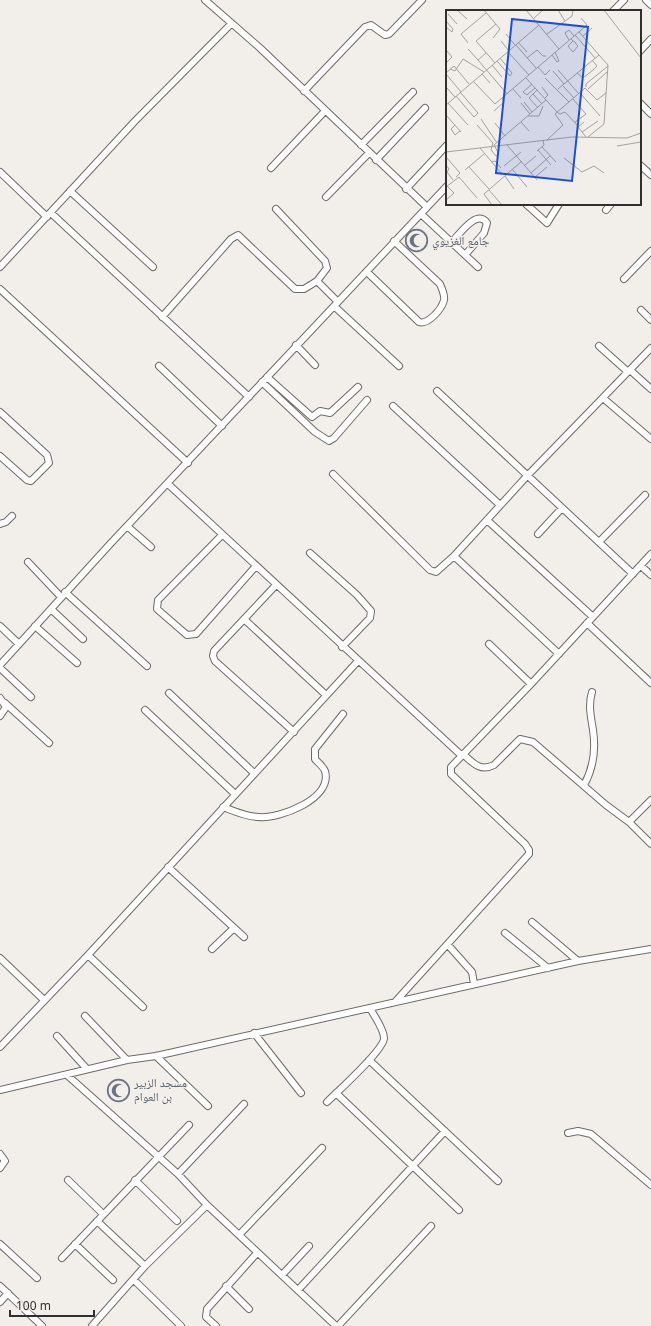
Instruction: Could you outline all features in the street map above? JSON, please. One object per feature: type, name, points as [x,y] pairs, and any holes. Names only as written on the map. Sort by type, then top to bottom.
[{"type":"street","points":[[204,0],[260,48],[427,207]]},
{"type":"street","points":[[304,91],[365,27],[372,25],[385,35],[389,34],[422,0]]},
{"type":"street","points":[[646,0],[651,5]]},
{"type":"street","points":[[614,10],[620,1]]},
{"type":"street","points":[[0,267],[135,121],[231,24]]},
{"type":"street","points":[[641,50],[651,39]]},
{"type":"street","points":[[361,145],[414,92]]},
{"type":"street","points":[[641,104],[651,114]]},
{"type":"street","points":[[376,160],[425,108]]},
{"type":"street","points":[[271,168],[325,111]]},
{"type":"street","points":[[406,188],[446,146]]},
{"type":"street","points":[[326,197],[369,152]]},
{"type":"street","points":[[641,168],[651,175]]},
{"type":"street","points":[[0,172],[249,397]]},
{"type":"street","points":[[0,665],[127,526],[446,187]]},
{"type":"street","points":[[70,191],[153,267]]},
{"type":"street","points":[[527,205],[547,223],[558,205]]},
{"type":"street","points":[[606,210],[610,205]]},
{"type":"street","points":[[162,317],[231,239],[238,235],[295,289],[304,289],[317,281],[326,268],[324,262],[276,209]]},
{"type":"street","points":[[420,214],[478,267]]},
{"type":"street","points":[[451,243],[473,220],[479,218],[484,219],[487,223],[486,230],[465,255]]},
{"type":"street","points":[[367,272],[419,322],[425,323],[437,311],[444,300],[440,284],[394,242]]},
{"type":"street","points":[[624,279],[651,251]]},
{"type":"street","points":[[317,281],[336,304],[399,366]]},
{"type":"street","points":[[0,288],[188,462]]},
{"type":"street","points":[[641,310],[651,320]]},
{"type":"street","points":[[296,345],[315,365]]},
{"type":"street","points":[[599,346],[651,389]]},
{"type":"street","points":[[333,474],[430,570],[433,572],[440,570],[527,476],[651,348]]},
{"type":"street","points":[[160,366],[222,426]]},
{"type":"street","points":[[267,377],[312,417],[320,411],[330,413],[358,387]]},
{"type":"street","points":[[262,382],[315,432],[329,441],[338,434],[367,400]]},
{"type":"street","points":[[437,392],[633,574]]},
{"type":"street","points":[[603,398],[651,440]]},
{"type":"street","points":[[393,406],[500,505]]},
{"type":"street","points":[[0,412],[47,455],[49,463],[31,481],[27,480],[0,456]]},
{"type":"street","points":[[168,484],[342,647],[478,767],[489,768],[494,765],[515,742],[520,739],[527,739],[551,756],[606,805],[629,822],[651,844]]},
{"type":"street","points":[[599,542],[645,495]]},
{"type":"street","points":[[538,534],[562,508]]},
{"type":"street","points":[[0,524],[6,522],[12,516]]},
{"type":"street","points":[[487,520],[593,617]]},
{"type":"street","points":[[127,526],[150,547]]},
{"type":"street","points":[[222,536],[158,600],[158,609],[187,634],[196,634],[256,566]]},
{"type":"street","points":[[310,553],[357,595],[371,611],[370,618],[342,647]]},
{"type":"street","points":[[395,1002],[529,854],[529,850],[525,844],[450,772],[451,767],[531,684],[651,554]]},
{"type":"street","points":[[454,556],[559,654]]},
{"type":"street","points":[[28,562],[63,595],[147,666]]},
{"type":"street","points":[[641,566],[651,575]]},
{"type":"street","points":[[276,585],[214,651],[213,656],[215,661],[294,732]]},
{"type":"street","points":[[50,609],[83,639]]},
{"type":"street","points":[[244,619],[326,695]]},
{"type":"street","points":[[587,623],[651,684]]},
{"type":"street","points":[[0,626],[19,644]]},
{"type":"street","points":[[35,626],[77,663]]},
{"type":"street","points":[[490,644],[531,684]]},
{"type":"street","points":[[0,1047],[88,955],[358,661]]},
{"type":"street","points":[[0,668],[31,697]]},
{"type":"street","points":[[584,785],[591,772],[594,757],[589,702],[592,692]]},
{"type":"street","points":[[169,693],[254,773]]},
{"type":"street","points":[[0,698],[49,743]]},
{"type":"street","points":[[0,716],[5,711],[5,703]]},
{"type":"street","points":[[145,710],[235,794]]},
{"type":"street","points":[[223,807],[259,818],[295,810],[310,801],[322,788],[326,776],[324,768],[315,759],[316,749],[343,714]]},
{"type":"street","points":[[629,822],[651,800]]},
{"type":"street","points":[[168,867],[244,937]]},
{"type":"street","points":[[532,922],[578,961]]},
{"type":"street","points":[[212,949],[234,928]]},
{"type":"street","points":[[505,933],[548,968]]},
{"type":"street","points":[[448,945],[472,972],[474,984]]},
{"type":"street","points":[[0,1090],[127,1060],[156,1056],[578,961],[651,949]]},
{"type":"street","points":[[88,955],[143,1007]]},
{"type":"street","points":[[0,958],[44,1000]]},
{"type":"street","points":[[327,1102],[369,1060],[384,1040],[383,1033],[370,1008]]},
{"type":"street","points":[[85,1016],[127,1060]]},
{"type":"street","points":[[254,1033],[301,1092]]},
{"type":"street","points":[[57,1036],[87,1069]]},
{"type":"street","points":[[156,1056],[208,1106]]},
{"type":"street","points":[[369,1060],[498,1181]]},
{"type":"street","points":[[67,1074],[178,1174],[207,1205],[257,1253],[337,1326],[431,1226]]},
{"type":"street","points":[[336,1093],[458,1210]]},
{"type":"street","points":[[178,1174],[244,1104]]},
{"type":"street","points":[[62,1258],[189,1125]]},
{"type":"street","points":[[298,1290],[445,1131]]},
{"type":"street","points":[[568,1133],[578,1131],[592,1134],[651,1185]]},
{"type":"street","points":[[239,1235],[322,1148]]},
{"type":"street","points":[[0,1154],[5,1161],[0,1168]]},
{"type":"street","points":[[68,1180],[103,1214]]},
{"type":"street","points":[[135,1180],[177,1221]]},
{"type":"street","points":[[92,1326],[146,1266],[207,1205]]},
{"type":"street","points":[[97,1221],[146,1266]]},
{"type":"street","points":[[0,1244],[37,1278]]},
{"type":"street","points":[[74,1244],[114,1280]]},
{"type":"street","points":[[282,1275],[309,1246]]},
{"type":"street","points":[[216,1326],[206,1317],[205,1312],[226,1286],[257,1253]]},
{"type":"street","points":[[134,1280],[182,1326]]},
{"type":"street","points":[[0,1286],[42,1326]]},
{"type":"street","points":[[226,1286],[249,1309]]},
{"type":"street","points":[[0,1302],[8,1293]]},
{"type":"place","name":"جامع الغزيوي","points":[[417,241]]},
{"type":"place","name":"مسجد الزبير بن العوام","points":[[119,1090]]}]
